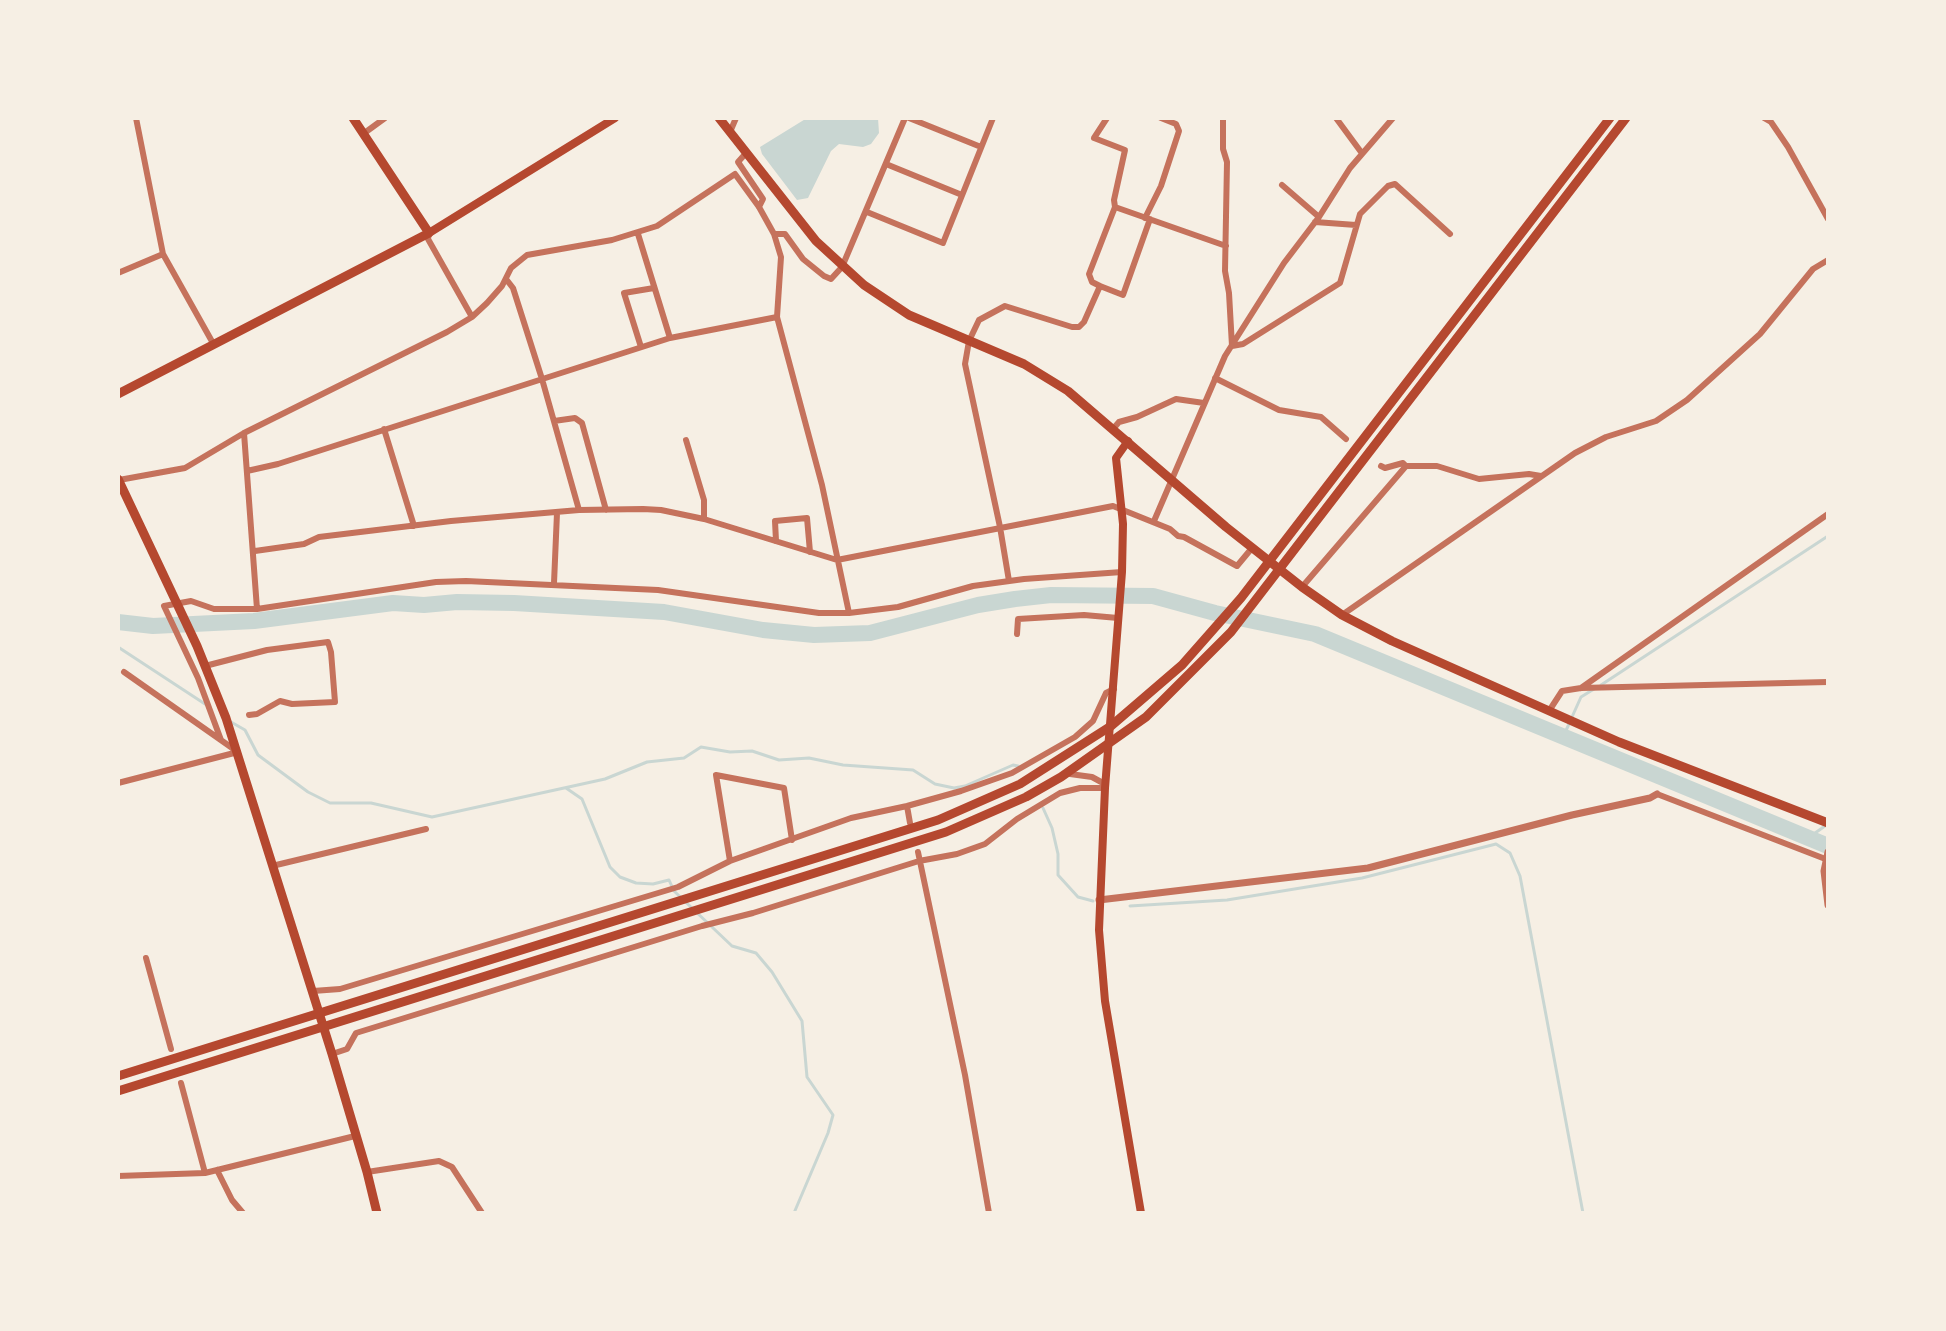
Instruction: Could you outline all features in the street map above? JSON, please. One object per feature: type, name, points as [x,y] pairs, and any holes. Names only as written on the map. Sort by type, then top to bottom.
[{"type":"main road","points":[[353,118],[429,233]]},
{"type":"main road","points":[[118,394],[429,233],[615,118]]},
{"type":"main road","points":[[719,118],[816,241],[842,267],[897,308],[1024,364],[1068,391],[1252,548],[1342,615],[1392,641],[1619,742],[1828,823]]},
{"type":"main road","points":[[118,1091],[946,832],[1026,797],[1061,777],[1146,717],[1231,632],[1625,120]]},
{"type":"main road","points":[[118,1076],[952,815],[1020,784],[1111,726],[1145,699],[1216,629],[1607,121]]},
{"type":"main road","points":[[1128,441],[1116,458],[1121,508],[1122,574],[1105,788],[1099,900],[1100,963],[1141,1213]]},
{"type":"main road","points":[[118,480],[217,693],[313,991],[377,1213]]},
{"type":"street","points":[[136,118],[163,254],[214,345]]},
{"type":"street","points":[[363,134],[385,118]]},
{"type":"street","points":[[730,132],[736,118]]},
{"type":"street","points":[[774,234],[785,234],[803,259],[831,279],[842,267],[907,118],[981,147]]},
{"type":"street","points":[[867,212],[943,243],[993,118]]},
{"type":"street","points":[[1107,118],[1094,138],[1125,150],[1115,207],[1089,274],[1092,282],[1123,295],[1179,131],[1176,124],[1161,118]]},
{"type":"street","points":[[1223,118],[1223,149],[1227,162],[1225,271],[1232,346]]},
{"type":"street","points":[[1336,118],[1361,152]]},
{"type":"street","points":[[1154,521],[1215,378],[1232,346],[1284,263],[1361,152],[1393,118]]},
{"type":"street","points":[[1764,118],[1771,122],[1788,147],[1828,219]]},
{"type":"street","points":[[747,152],[738,162],[763,199],[759,207]]},
{"type":"street","points":[[886,164],[962,195]]},
{"type":"street","points":[[118,480],[185,468],[244,433],[472,317],[487,303],[511,268],[527,255],[638,234],[657,226],[735,174],[774,234],[781,257],[777,317],[822,485],[849,613]]},
{"type":"street","points":[[1232,346],[1243,344],[1340,283],[1360,214],[1388,186],[1395,184],[1450,234]]},
{"type":"street","points":[[1282,185],[1317,219],[1356,225]]},
{"type":"street","points":[[1115,207],[1226,246]]},
{"type":"street","points":[[429,233],[428,239],[472,317]]},
{"type":"street","points":[[638,234],[670,338]]},
{"type":"street","points":[[118,273],[163,254]]},
{"type":"street","points":[[1342,615],[1575,453],[1606,437],[1656,421],[1687,400],[1760,334],[1813,269],[1828,260]]},
{"type":"street","points":[[506,279],[513,288],[542,379],[579,510]]},
{"type":"street","points":[[1009,581],[965,364],[969,341],[979,320],[1005,306],[1079,327],[1100,286]]},
{"type":"street","points":[[641,347],[624,293],[654,288]]},
{"type":"street","points":[[247,471],[670,338],[777,317]]},
{"type":"street","points":[[1215,378],[1279,410],[1321,417],[1346,439]]},
{"type":"street","points":[[1113,429],[1119,422],[1176,399],[1204,403]]},
{"type":"street","points":[[554,421],[575,418],[582,423],[606,510]]},
{"type":"street","points":[[384,429],[414,526]]},
{"type":"street","points":[[244,433],[257,609]]},
{"type":"street","points":[[686,440],[704,500],[704,519]]},
{"type":"street","points":[[1381,466],[1385,468],[1403,463],[1406,466],[1437,466],[1479,479],[1529,474],[1541,476]]},
{"type":"street","points":[[1302,587],[1406,466]]},
{"type":"street","points":[[255,551],[304,544],[319,537],[414,526],[579,510],[661,510],[704,519],[837,560],[1113,506],[1154,521],[1237,566],[1252,548]]},
{"type":"street","points":[[554,583],[557,513]]},
{"type":"street","points":[[1581,688],[1828,514]]},
{"type":"street","points":[[776,541],[775,521],[807,518],[810,552]]},
{"type":"street","points":[[221,740],[200,684],[164,606],[178,606],[191,601],[214,609],[257,609],[436,582],[554,583],[658,590],[819,613],[849,613],[898,607],[973,586],[1122,574]]},
{"type":"street","points":[[1017,634],[1018,619],[1084,615],[1118,618]]},
{"type":"street","points":[[205,666],[267,650],[328,642],[335,702],[292,704],[280,701],[249,715]]},
{"type":"street","points":[[124,672],[236,748]]},
{"type":"street","points":[[1549,711],[1562,691],[1581,688],[1828,682]]},
{"type":"street","points":[[313,991],[340,989],[678,887],[730,861],[851,818],[961,791],[1012,773],[1075,737],[1093,721],[1106,693],[1114,689]]},
{"type":"street","points":[[118,783],[236,748]]},
{"type":"street","points":[[332,1054],[347,1049],[356,1033],[919,861],[957,854],[985,844],[1017,819],[1060,793],[1080,788],[1105,788],[1103,783],[1079,773],[1061,777]]},
{"type":"street","points":[[730,861],[716,775],[784,788],[792,840]]},
{"type":"street","points":[[1099,900],[1368,868],[1657,794],[1827,857],[1824,881],[1828,905]]},
{"type":"street","points":[[907,806],[910,823]]},
{"type":"street","points":[[272,866],[426,829]]},
{"type":"street","points":[[918,852],[965,1075],[989,1213]]},
{"type":"street","points":[[146,958],[171,1049]]},
{"type":"street","points":[[181,1083],[205,1173]]},
{"type":"street","points":[[118,1176],[205,1173],[355,1136]]},
{"type":"street","points":[[367,1172],[439,1161],[452,1167],[482,1213]]},
{"type":"street","points":[[217,1170],[232,1200],[243,1213]]},
{"type":"shaded area","points":[[807,118],[878,118],[879,133],[871,144],[863,147],[839,144],[831,151],[808,198],[797,200],[760,147]]},
{"type":"waterway","points":[[1601,685],[1828,536]]},
{"type":"waterway","points":[[118,622],[153,626],[254,621],[393,603],[514,603],[664,612],[763,630],[814,635],[870,633],[978,605],[1015,599],[1051,595],[1153,596],[1315,634],[1828,846]]},
{"type":"waterway","points":[[118,647],[205,704]]},
{"type":"waterway","points":[[1572,717],[1581,697],[1594,689]]},
{"type":"waterway","points":[[231,722],[245,730],[258,755],[308,792],[330,803],[371,803],[432,817],[605,779],[647,762],[684,758],[701,747],[730,752],[752,751],[779,760],[809,758],[843,765],[913,770],[935,784],[954,788],[1013,765],[1018,766]]},
{"type":"waterway","points":[[1563,737],[1569,724]]},
{"type":"waterway","points":[[566,788],[582,799],[610,867],[620,877],[636,883],[653,884],[669,880],[674,891],[732,946],[756,953],[772,972],[802,1021],[807,1077],[833,1115],[794,1213]]},
{"type":"waterway","points":[[1043,808],[1058,854],[1058,875],[1078,897],[1093,901]]},
{"type":"waterway","points":[[1808,838],[1825,826]]},
{"type":"waterway","points":[[1130,906],[1227,900],[1362,878],[1496,844],[1510,853],[1520,876],[1583,1213]]}]
